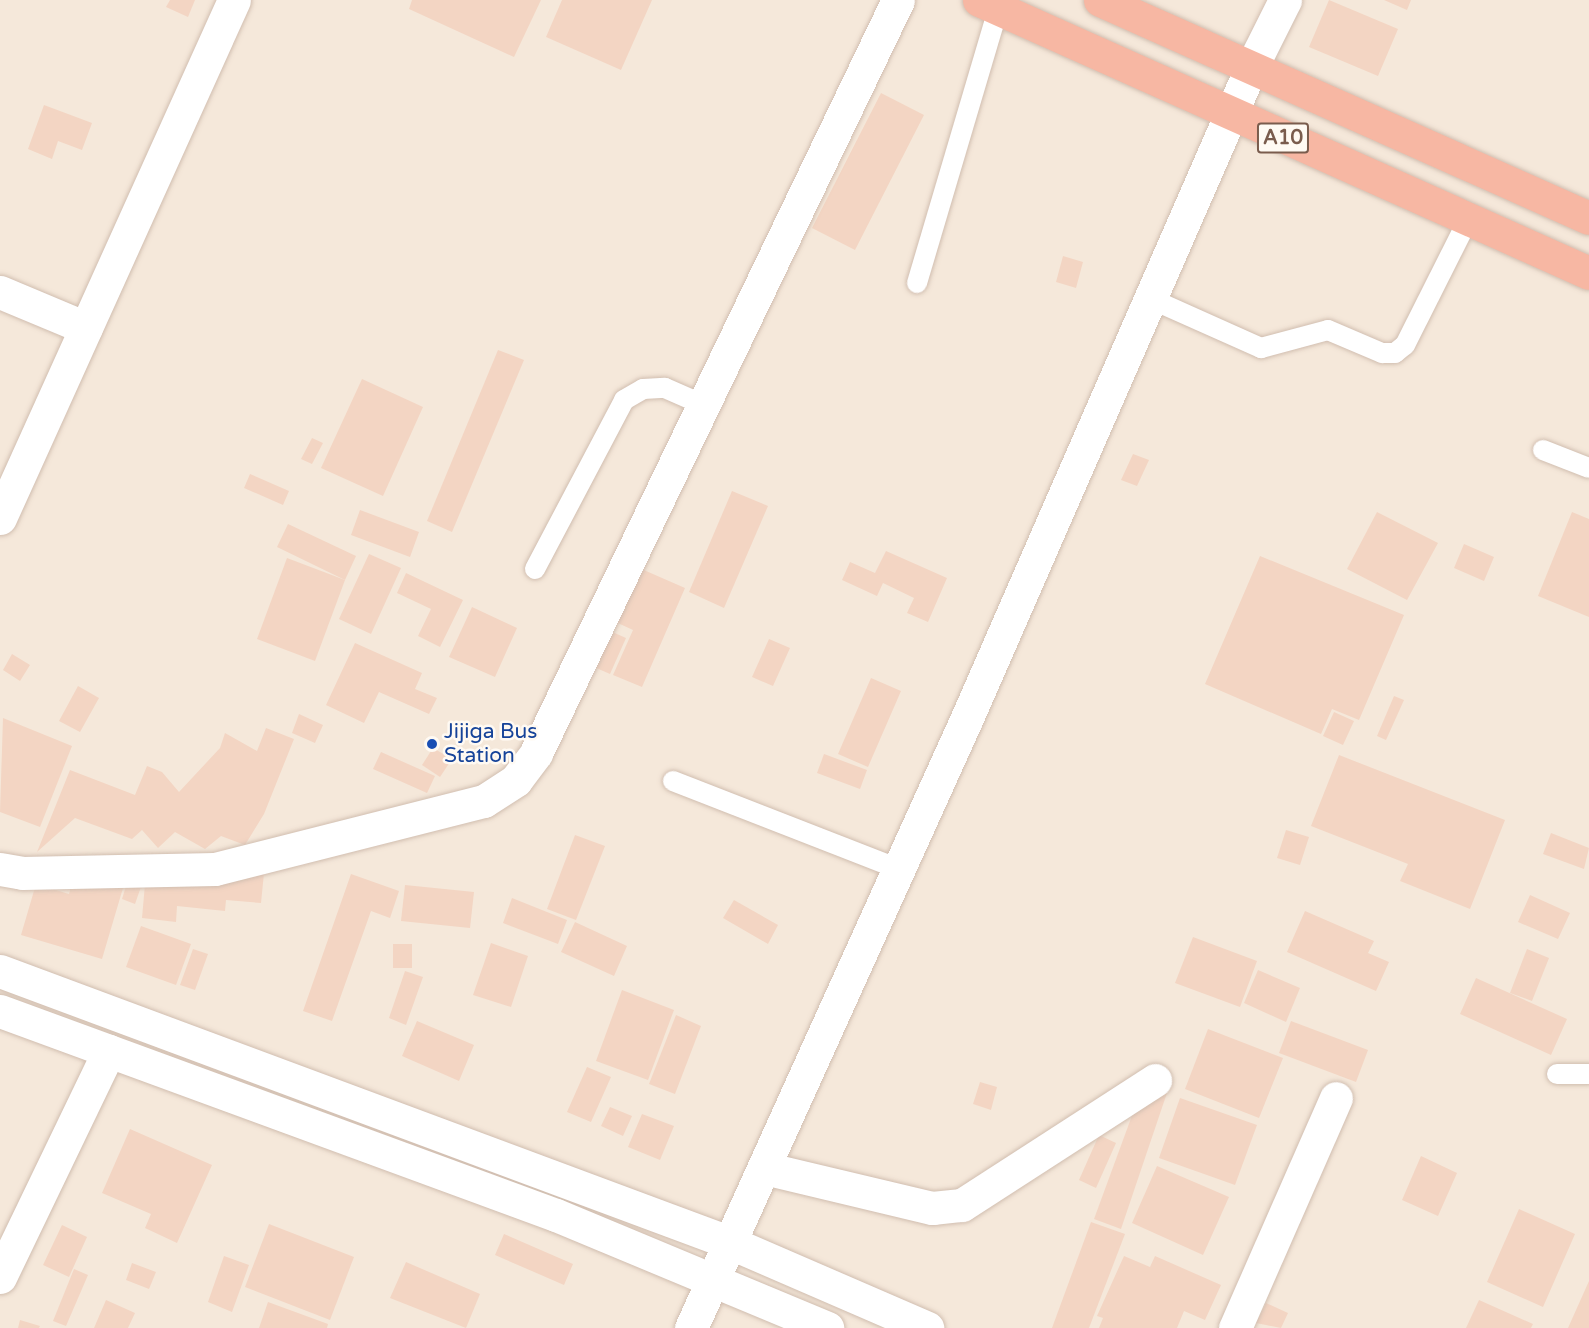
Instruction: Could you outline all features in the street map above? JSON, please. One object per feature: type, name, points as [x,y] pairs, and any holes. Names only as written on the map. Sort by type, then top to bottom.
[{"type":"highway","name":"A10","points":[[1100,0],[1589,219]]},
{"type":"highway","name":"A10","points":[[988,4],[1589,273]]},
{"type":"street","points":[[0,518],[234,0]]},
{"type":"street","points":[[0,869],[22,873],[215,868],[484,801],[500,790],[536,753],[898,0]]},
{"type":"street","points":[[692,1328],[899,869],[1228,113],[1285,0]]},
{"type":"street","points":[[0,292],[86,328]]},
{"type":"street","points":[[0,971],[731,1243],[927,1328]]},
{"type":"street","points":[[0,1011],[556,1215],[826,1328]]},
{"type":"street","points":[[0,1277],[109,1051]]},
{"type":"street","points":[[764,1168],[932,1208],[962,1205],[1155,1080]]},
{"type":"street","points":[[1235,1328],[1336,1098]]},
{"type":"lane","points":[[916,283],[988,4]]},
{"type":"lane","points":[[1149,298],[1261,348],[1328,330],[1382,353],[1395,353],[1405,345],[1468,220]]},
{"type":"lane","points":[[535,569],[624,400],[643,389],[665,388],[704,405]]},
{"type":"lane","points":[[1543,450],[1589,468]]},
{"type":"lane","points":[[673,781],[899,869]]},
{"type":"lane","points":[[1557,1074],[1589,1074]]},
{"type":"shaded area","points":[[0,0],[1589,0],[1589,1328],[0,1328]]},
{"type":"building","points":[[170,0],[195,0],[188,17],[166,7]]},
{"type":"building","points":[[412,0],[541,0],[514,57],[409,9]]},
{"type":"building","points":[[562,0],[652,0],[621,70],[546,37]]},
{"type":"building","points":[[1329,0],[1398,29],[1378,76],[1309,47]]},
{"type":"building","points":[[1384,0],[1411,0],[1407,10]]},
{"type":"building","points":[[881,93],[924,115],[855,250],[812,228]]},
{"type":"building","points":[[44,105],[92,123],[82,150],[58,141],[52,159],[28,149]]},
{"type":"building","points":[[1063,256],[1083,262],[1076,288],[1056,282]]},
{"type":"building","points":[[498,350],[524,360],[452,532],[427,521]]},
{"type":"building","points":[[362,379],[423,407],[383,496],[321,468]]},
{"type":"building","points":[[312,438],[323,443],[312,464],[301,459]]},
{"type":"building","points":[[1133,454],[1149,460],[1137,486],[1121,480]]},
{"type":"building","points":[[250,474],[289,491],[283,505],[244,488]]},
{"type":"building","points":[[732,491],[768,506],[724,608],[689,592]]},
{"type":"building","points":[[360,510],[419,532],[410,557],[351,535]]},
{"type":"building","points":[[1377,512],[1438,543],[1407,600],[1347,569]]},
{"type":"building","points":[[1572,512],[1589,519],[1589,617],[1538,596]]},
{"type":"building","points":[[288,524],[356,556],[345,580],[277,547]]},
{"type":"building","points":[[1464,544],[1494,557],[1484,581],[1454,568]]},
{"type":"building","points":[[886,551],[947,578],[928,622],[907,613],[914,598],[883,583],[877,596],[842,580],[850,562],[875,573]]},
{"type":"building","points":[[369,554],[401,568],[371,634],[339,619]]},
{"type":"building","points":[[1260,556],[1404,615],[1359,720],[1332,709],[1321,734],[1205,684]]},
{"type":"building","points":[[287,558],[345,580],[315,661],[257,639]]},
{"type":"building","points":[[630,564],[685,588],[642,687],[613,675],[633,630],[607,618]]},
{"type":"building","points":[[406,573],[463,600],[440,647],[418,636],[431,609],[397,593]]},
{"type":"building","points":[[472,607],[517,628],[495,677],[449,657]]},
{"type":"building","points":[[592,623],[626,638],[610,674],[576,659]]},
{"type":"building","points":[[769,639],[790,648],[773,686],[752,677]]},
{"type":"building","points":[[355,643],[422,673],[415,689],[437,698],[429,714],[379,692],[364,723],[326,705]]},
{"type":"building","points":[[12,654],[30,665],[20,681],[3,670]]},
{"type":"building","points":[[871,678],[901,691],[868,767],[838,754]]},
{"type":"building","points":[[78,686],[99,698],[80,732],[59,721]]},
{"type":"building","points":[[1394,696],[1404,700],[1386,740],[1377,736]]},
{"type":"building","points":[[1334,712],[1354,721],[1343,745],[1323,736]]},
{"type":"building","points":[[299,714],[323,725],[315,743],[292,733]]},
{"type":"building","points":[[3,718],[72,746],[40,827],[0,812]]},
{"type":"building","points":[[266,728],[294,739],[264,814],[245,845],[221,836],[205,849],[175,832],[158,848],[142,830],[132,839],[75,818],[37,852],[70,770],[135,795],[147,766],[162,772],[179,792],[220,748],[225,733],[257,751]]},
{"type":"building","points":[[433,748],[452,759],[440,777],[422,765]]},
{"type":"building","points":[[381,752],[435,776],[427,793],[373,769]]},
{"type":"building","points":[[824,754],[867,770],[860,789],[817,773]]},
{"type":"building","points":[[1339,755],[1505,820],[1470,909],[1400,881],[1408,864],[1311,826]]},
{"type":"building","points":[[1286,830],[1309,837],[1300,865],[1277,858]]},
{"type":"building","points":[[1551,833],[1589,848],[1584,869],[1543,854]]},
{"type":"building","points":[[575,835],[605,846],[576,920],[547,909]]},
{"type":"building","points":[[147,862],[264,873],[261,903],[226,900],[225,911],[177,906],[176,922],[142,918]]},
{"type":"building","points":[[131,870],[145,875],[135,904],[122,899]]},
{"type":"building","points":[[75,873],[123,888],[102,959],[21,935],[36,884],[69,894]]},
{"type":"building","points":[[351,874],[399,891],[390,918],[371,911],[332,1021],[303,1011]]},
{"type":"building","points":[[405,885],[474,892],[470,928],[401,921]]},
{"type":"building","points":[[1530,895],[1570,913],[1558,939],[1518,922]]},
{"type":"building","points":[[512,898],[567,920],[558,944],[503,923]]},
{"type":"building","points":[[734,900],[778,925],[768,944],[723,918]]},
{"type":"building","points":[[1305,911],[1374,941],[1368,953],[1389,962],[1376,991],[1287,952]]},
{"type":"building","points":[[575,922],[627,946],[614,976],[561,952]]},
{"type":"building","points":[[141,926],[191,944],[176,985],[126,967]]},
{"type":"building","points":[[1193,937],[1257,961],[1240,1007],[1175,983]]},
{"type":"building","points":[[491,943],[528,956],[511,1007],[473,995]]},
{"type":"building","points":[[393,944],[412,944],[412,968],[393,968]]},
{"type":"building","points":[[193,949],[208,954],[195,990],[180,985]]},
{"type":"building","points":[[1527,949],[1549,958],[1532,1001],[1510,993]]},
{"type":"building","points":[[1258,970],[1300,988],[1286,1022],[1244,1003]]},
{"type":"building","points":[[405,971],[423,977],[406,1025],[389,1018]]},
{"type":"building","points":[[1476,978],[1567,1019],[1551,1055],[1460,1014]]},
{"type":"building","points":[[622,990],[674,1010],[648,1080],[596,1061]]},
{"type":"building","points":[[676,1015],[701,1026],[675,1094],[649,1084]]},
{"type":"building","points":[[417,1021],[474,1045],[459,1081],[402,1056]]},
{"type":"building","points":[[1291,1021],[1368,1050],[1356,1082],[1279,1053]]},
{"type":"building","points":[[1208,1029],[1283,1058],[1259,1118],[1185,1089]]},
{"type":"building","points":[[587,1067],[611,1077],[591,1122],[567,1112]]},
{"type":"building","points":[[1148,1072],[1171,1081],[1121,1229],[1094,1219]]},
{"type":"building","points":[[980,1082],[997,1087],[991,1110],[973,1104]]},
{"type":"building","points":[[1180,1098],[1257,1125],[1235,1185],[1159,1158]]},
{"type":"building","points":[[610,1107],[632,1116],[623,1136],[601,1126]]},
{"type":"building","points":[[642,1114],[674,1126],[660,1160],[628,1147]]},
{"type":"building","points":[[130,1129],[212,1165],[177,1243],[145,1228],[151,1214],[102,1193]]},
{"type":"building","points":[[1099,1135],[1116,1143],[1096,1188],[1079,1180]]},
{"type":"building","points":[[1421,1156],[1457,1173],[1438,1216],[1402,1200]]},
{"type":"building","points":[[1157,1166],[1229,1197],[1203,1255],[1132,1223]]},
{"type":"building","points":[[1519,1209],[1575,1234],[1543,1307],[1487,1282]]},
{"type":"building","points":[[1091,1222],[1125,1234],[1089,1328],[1052,1328]]},
{"type":"building","points":[[269,1224],[354,1257],[330,1320],[245,1287]]},
{"type":"building","points":[[62,1225],[87,1237],[69,1277],[43,1265]]},
{"type":"building","points":[[504,1234],[573,1264],[564,1285],[495,1255]]},
{"type":"building","points":[[224,1256],[249,1265],[232,1312],[208,1302]]},
{"type":"building","points":[[1124,1256],[1150,1267],[1155,1256],[1221,1285],[1205,1320],[1184,1311],[1177,1328],[1099,1328],[1103,1318],[1097,1316]]},
{"type":"building","points":[[406,1262],[480,1294],[466,1328],[390,1298]]},
{"type":"building","points":[[132,1263],[156,1272],[149,1289],[126,1280]]},
{"type":"building","points":[[74,1269],[88,1275],[66,1326],[53,1321]]},
{"type":"building","points":[[1589,1281],[1589,1328],[1568,1328]]},
{"type":"building","points":[[106,1300],[135,1313],[128,1328],[94,1328]]},
{"type":"building","points":[[1479,1300],[1533,1324],[1531,1328],[1466,1328]]},
{"type":"building","points":[[268,1302],[328,1324],[327,1328],[259,1328]]},
{"type":"building","points":[[1266,1303],[1288,1313],[1281,1328],[1256,1323]]},
{"type":"building","points":[[20,1320],[40,1326],[39,1328],[18,1328]]},
{"type":"place","name":"Jijiga Bus Station","points":[[432,744]]}]
